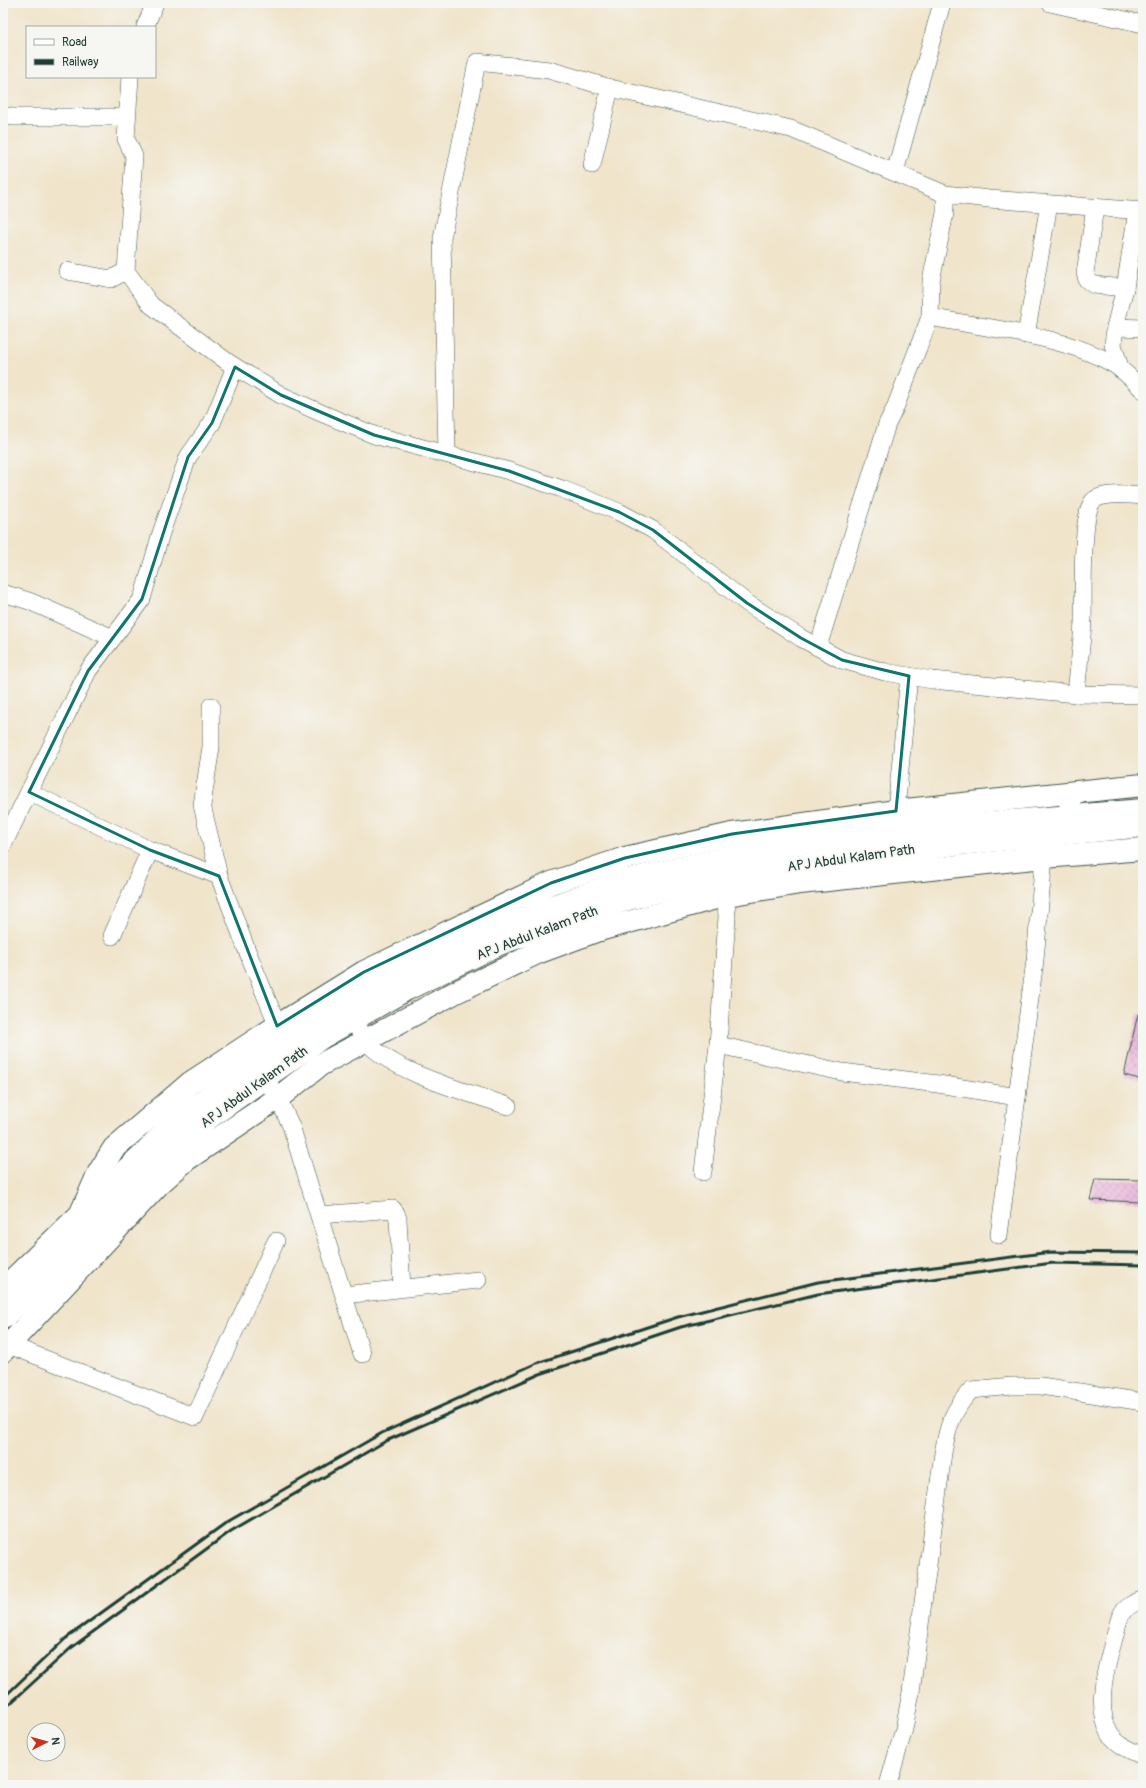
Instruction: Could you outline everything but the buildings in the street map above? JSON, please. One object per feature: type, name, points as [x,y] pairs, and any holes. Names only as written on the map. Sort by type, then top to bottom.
[{"type":"main road","points":[[80,1215],[99,1172],[114,1148],[190,1083],[281,1035],[364,972],[551,883],[625,858],[732,834],[896,811],[1143,785]]},
{"type":"main road","points":[[1068,793],[1072,816]]},
{"type":"main road","name":"APJ Abdul Kalam Path","points":[[6,1310],[136,1197],[178,1143],[210,1117],[260,1071],[281,1035],[465,940],[533,913],[623,881],[795,844],[941,827],[1143,810]]},
{"type":"main road","points":[[896,811],[898,833]]},
{"type":"main road","name":"APJ Abdul Kalam Path","points":[[7,1283],[80,1215],[183,1115],[407,989],[499,944],[597,920],[628,899],[672,888],[726,886],[759,871],[901,851],[1043,846],[1143,826]]},
{"type":"main road","points":[[732,834],[736,856]]},
{"type":"main road","points":[[1043,846],[1143,849]]},
{"type":"main road","points":[[6,1348],[136,1197],[159,1184],[186,1160],[278,1098],[320,1065],[456,992],[537,953],[597,920]]},
{"type":"street","points":[[145,26],[155,3]]},
{"type":"street","points":[[895,172],[942,3]]},
{"type":"street","points":[[1050,3],[1143,24]]},
{"type":"street","points":[[448,453],[442,238],[477,62],[549,70],[610,88],[791,129],[945,194],[1140,211],[1125,288],[1115,327],[1113,345],[1121,370]]},
{"type":"street","points":[[130,78],[126,117],[126,139],[134,156],[126,272],[151,305],[235,367],[281,395],[321,414],[374,434],[448,453],[509,471],[554,486],[619,512],[653,530],[748,603],[818,647],[842,660],[885,672],[932,680],[1076,694],[1143,695]]},
{"type":"street","points":[[592,165],[610,88]]},
{"type":"street","points":[[3,115],[13,117],[126,117]]},
{"type":"street","points":[[818,647],[887,424],[895,408],[930,317],[931,280],[945,213],[945,194]]},
{"type":"street","points":[[1026,335],[1049,204]]},
{"type":"street","points":[[1095,208],[1085,273],[1087,280],[1094,285],[1125,288]]},
{"type":"street","points":[[67,271],[111,279],[126,272]]},
{"type":"street","points":[[930,317],[1026,335],[1078,348],[1114,364],[1143,390]]},
{"type":"street","points":[[1115,327],[1143,328]]},
{"type":"street","points":[[3,845],[88,671],[142,599],[161,533],[188,457],[212,423],[235,367]]},
{"type":"street","points":[[1076,694],[1083,621],[1085,550],[1088,512],[1092,502],[1099,496],[1143,496]]},
{"type":"street","points":[[3,593],[29,601],[112,638]]},
{"type":"street","points":[[896,811],[909,676]]},
{"type":"street","points":[[211,706],[211,747],[202,805],[219,876],[281,1035]]},
{"type":"street","points":[[29,792],[150,850],[219,876]]},
{"type":"street","points":[[999,1235],[1035,960],[1043,846]]},
{"type":"street","points":[[112,936],[150,850]]},
{"type":"street","points":[[703,1172],[718,1046],[727,917],[726,886]]},
{"type":"street","points":[[353,1020],[366,1041],[388,1060],[434,1081],[508,1106]]},
{"type":"street","points":[[718,1046],[842,1072],[938,1084],[1017,1097]]},
{"type":"street","points":[[260,1071],[278,1098],[291,1126],[320,1215],[362,1354]]},
{"type":"street","points":[[320,1215],[393,1209],[398,1218],[402,1288]]},
{"type":"street","points":[[6,1348],[195,1417],[276,1240]]},
{"type":"street","points":[[344,1295],[478,1280]]},
{"type":"street","points":[[888,1785],[904,1729],[911,1692],[943,1453],[949,1424],[961,1401],[971,1390],[1012,1386],[1041,1386],[1143,1402]]},
{"type":"street","points":[[1143,1600],[1137,1601],[1121,1613],[1107,1664],[1103,1693],[1105,1717],[1110,1734],[1120,1744],[1143,1756]]},
{"type":"highlighted area","points":[[235,367],[281,395],[374,435],[509,471],[619,512],[653,530],[747,603],[801,638],[842,660],[909,676],[896,811],[732,834],[625,858],[551,883],[364,972],[277,1026],[219,876],[150,850],[29,792],[88,671],[142,599],[188,457],[212,423]]},
{"type":"railway","points":[[3,1698],[65,1639],[227,1522],[382,1433],[537,1363],[678,1317],[818,1282],[1051,1252],[1143,1253]]},
{"type":"railway","points":[[3,1710],[71,1648],[231,1531],[386,1441],[540,1374],[681,1327],[818,1294],[1053,1263],[1143,1265]]}]
